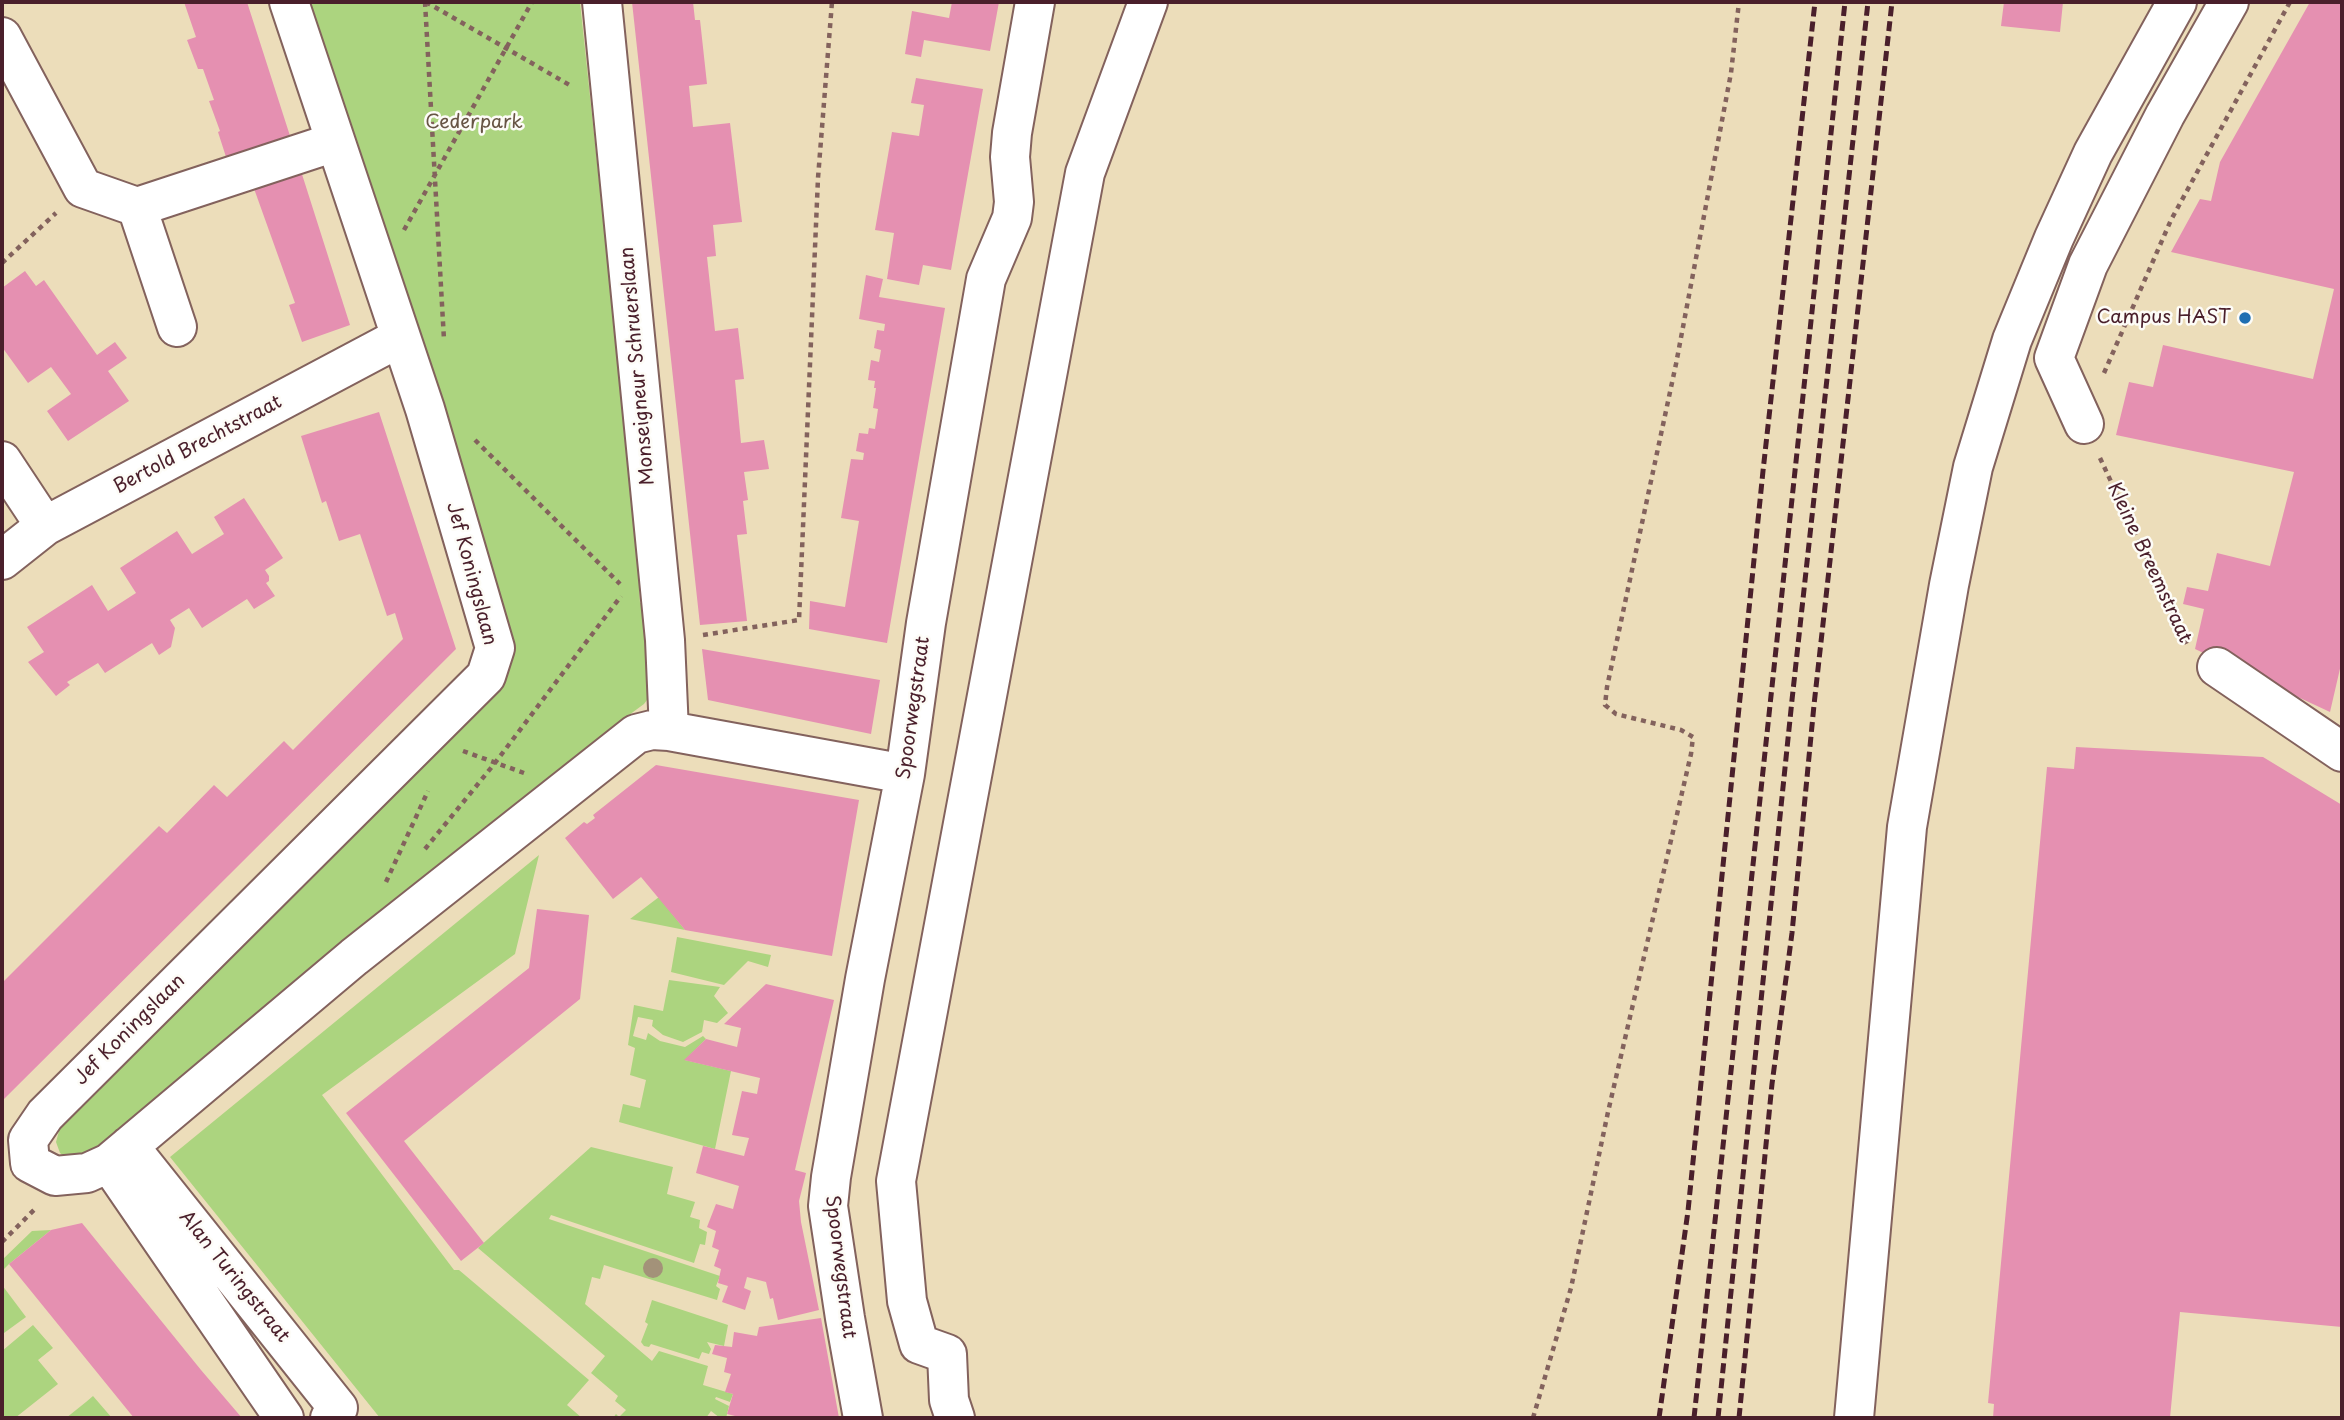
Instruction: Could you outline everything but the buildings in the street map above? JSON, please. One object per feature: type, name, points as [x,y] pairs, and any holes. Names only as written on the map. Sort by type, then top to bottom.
[{"type":"street","name":"Jef Koningslaan","points":[[55,1176],[30,1163],[28,1140],[45,1115],[486,676],[495,648],[425,409],[399,338],[289,2]]},
{"type":"street","name":"Monseigneur Schruerslaan","points":[[602,2],[665,640],[669,731]]},
{"type":"street","name":"Spoorwegstraat","points":[[863,1418],[828,1206],[831,1177],[858,1018],[905,774],[926,623],[986,279],[1012,218],[1012,133],[1035,2]]},
{"type":"street","points":[[955,1418],[949,1400],[947,1354],[919,1343],[907,1301],[896,1181],[1085,173],[1148,2]]},
{"type":"street","points":[[1854,1418],[1907,827],[1949,585],[1973,467],[2012,340],[2054,238],[2093,153],[2177,2]]},
{"type":"street","points":[[2084,424],[2054,358],[2088,265],[2165,116],[2229,2]]},
{"type":"street","points":[[2,37],[83,188],[137,207],[335,142]]},
{"type":"street","points":[[137,207],[177,327]]},
{"type":"street","name":"Bertold Brechtstraat","points":[[2,560],[45,526],[399,338]]},
{"type":"street","points":[[2,461],[45,526]]},
{"type":"street","points":[[2217,667],[2342,752]]},
{"type":"street","points":[[55,1176],[87,1174],[119,1155],[354,957],[636,734],[652,730],[669,731],[905,774]]},
{"type":"street","name":"Alan Turingstraat","points":[[119,1155],[342,1415]]},
{"type":"street","name":"Alan Turingstraat","points":[[119,1155],[285,1418]]},
{"type":"path","points":[[425,2],[583,93],[587,117],[616,128]]},
{"type":"path","points":[[425,2],[445,347]]},
{"type":"path","points":[[399,240],[532,2]]},
{"type":"path","points":[[665,640],[799,620],[818,178],[832,2]]},
{"type":"path","points":[[1533,1418],[1572,1288],[1608,1112],[1691,754],[1693,737],[1681,730],[1616,714],[1605,705],[1699,245],[1731,73],[1739,2]]},
{"type":"path","points":[[2084,424],[2171,220],[2290,2]]},
{"type":"path","points":[[2,263],[83,188]]},
{"type":"path","points":[[420,856],[495,763],[626,590],[448,414],[425,409]]},
{"type":"path","name":"Kleine Breemstraat","points":[[2084,424],[2192,653],[2217,667]]},
{"type":"path","points":[[427,735],[448,746],[530,775]]},
{"type":"path","points":[[381,893],[432,783]]},
{"type":"path","points":[[2,1242],[34,1212],[55,1176]]},
{"type":"green space","name":"Cederpark","points":[[308,2],[580,2],[642,586],[639,587],[640,603],[645,603],[650,696],[644,704],[614,726],[89,1164],[66,1158],[60,1153],[56,1142],[62,1120],[483,704],[513,639],[438,399]]},
{"type":"green space","points":[[539,855],[515,954],[322,1095],[454,1270],[459,1270],[589,1380],[567,1405],[582,1418],[380,1418],[170,1157]]},
{"type":"green space","points":[[659,897],[685,930],[630,919]]},
{"type":"green space","points":[[677,937],[771,955],[768,967],[748,961],[724,985],[671,972]]},
{"type":"green space","points":[[669,980],[720,987],[714,996],[728,1013],[717,1023],[704,1020],[702,1032],[683,1042],[663,1035],[652,1026],[653,1020],[638,1017],[633,1036],[646,1040],[648,1033],[660,1041],[685,1047],[703,1036],[706,1039],[685,1060],[731,1071],[715,1149],[619,1122],[623,1104],[640,1108],[646,1080],[630,1075],[635,1048],[628,1045],[634,1005],[663,1011]]},
{"type":"green space","points":[[591,1147],[673,1167],[667,1194],[695,1202],[690,1217],[700,1220],[699,1228],[707,1232],[705,1245],[700,1244],[694,1263],[551,1215],[549,1219],[720,1276],[716,1286],[720,1289],[717,1300],[604,1265],[600,1279],[592,1277],[585,1304],[652,1361],[659,1351],[708,1366],[703,1385],[733,1394],[730,1402],[716,1397],[715,1399],[729,1406],[726,1418],[720,1418],[711,1411],[706,1418],[613,1418],[616,1414],[619,1417],[626,1410],[615,1401],[618,1396],[591,1373],[605,1356],[478,1248]]},
{"type":"green space","points":[[51,1230],[2,1271],[2,1260],[32,1231]]},
{"type":"green space","points":[[2,1285],[26,1317],[4,1333],[2,1331]]},
{"type":"green space","points":[[652,1300],[728,1325],[724,1346],[707,1342],[711,1349],[709,1354],[702,1352],[699,1359],[651,1344],[649,1347],[644,1346],[641,1342],[648,1324],[645,1322]]},
{"type":"green space","points":[[33,1325],[53,1348],[38,1360],[58,1384],[15,1418],[3,1418],[2,1351]]},
{"type":"green space","points":[[93,1396],[112,1418],[66,1418],[86,1402]]},
{"type":"railway","points":[[1659,1418],[1688,1211],[1763,471],[1815,2]]},
{"type":"railway","points":[[1694,1418],[1845,2]]},
{"type":"railway","points":[[1718,1418],[1868,2]]},
{"type":"railway","points":[[1739,1418],[1772,1084],[1792,933],[1814,705],[1892,2]]},
{"type":"place","name":"Campus HAST","points":[[2245,318]]}]
